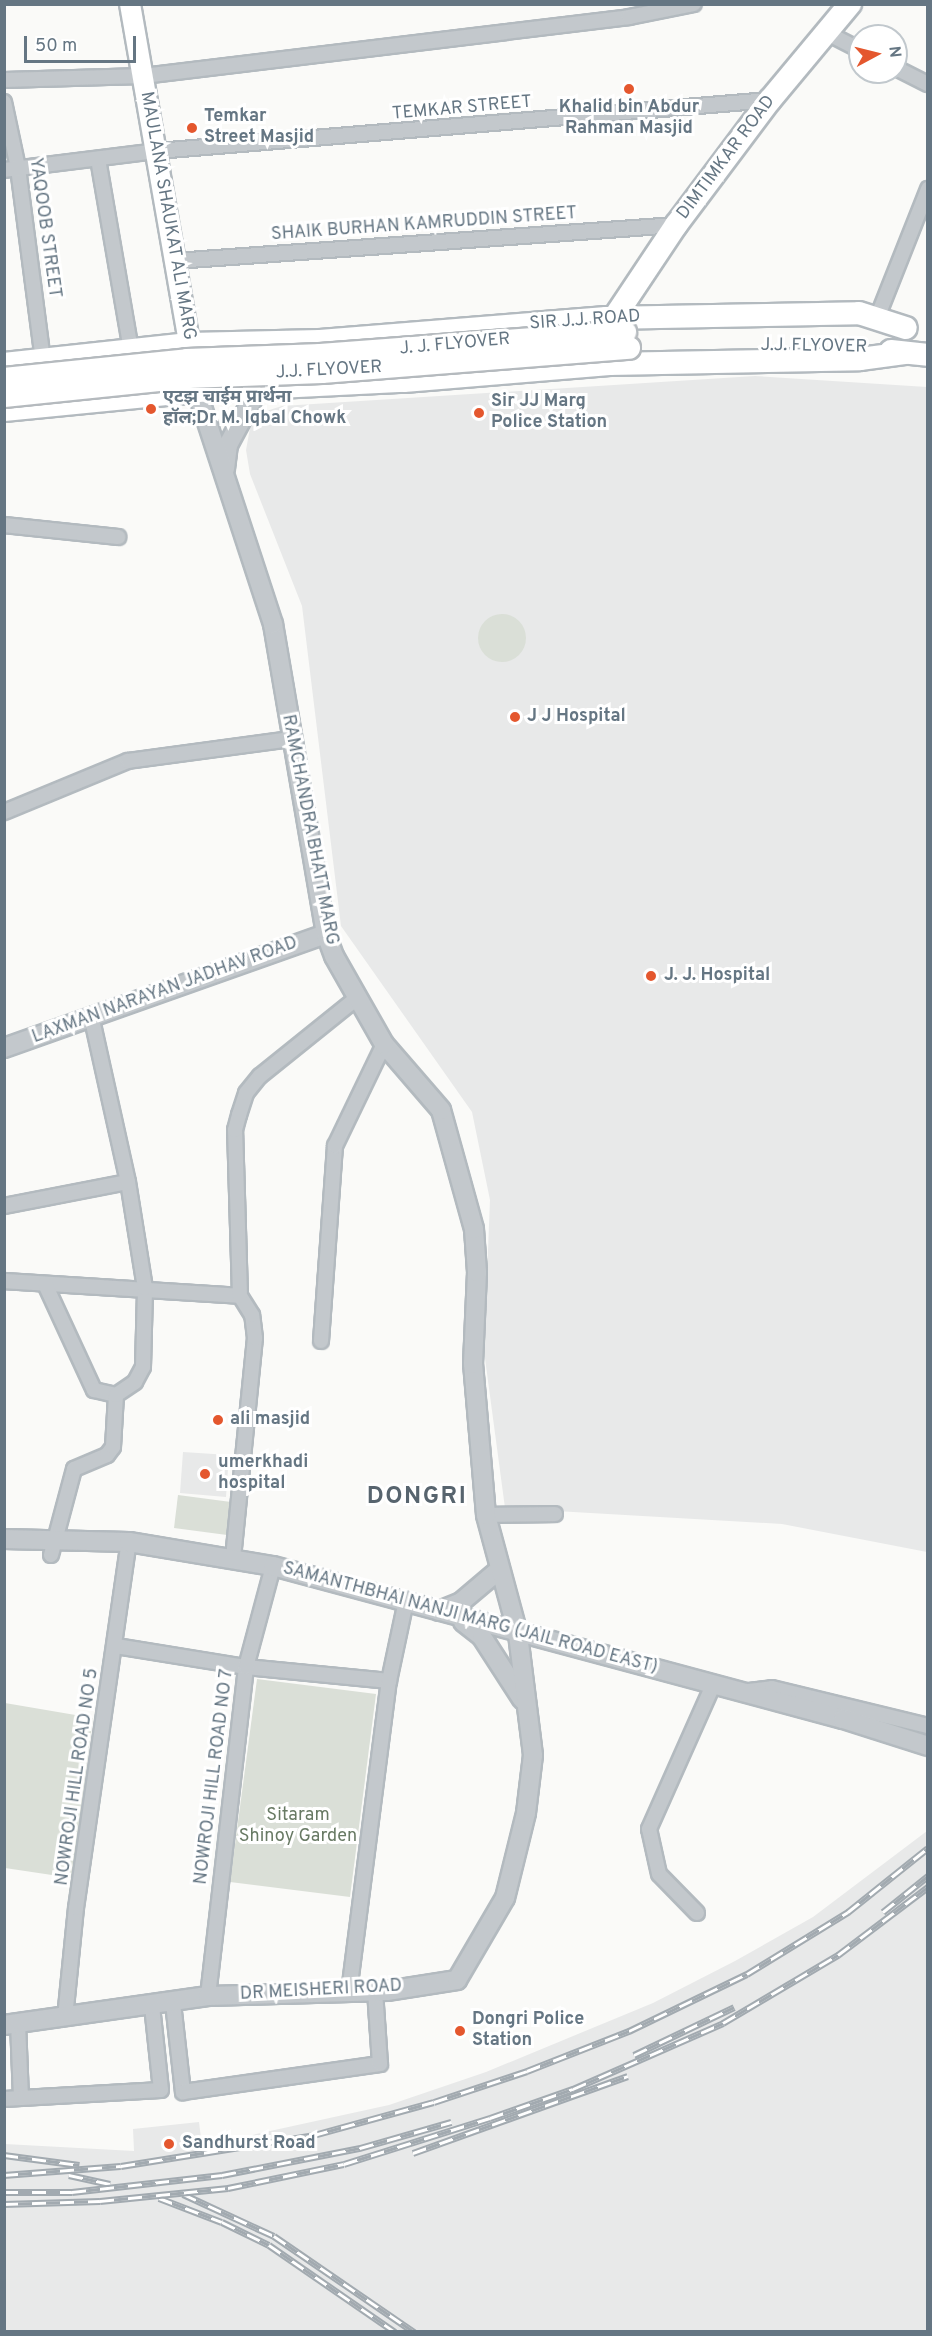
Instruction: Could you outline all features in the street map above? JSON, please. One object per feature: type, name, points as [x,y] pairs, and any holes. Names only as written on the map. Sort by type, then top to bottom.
[{"type":"main road","name":"MAULANA SHAUKAT ALI MARG","points":[[130,4],[197,392]]},
{"type":"main road","name":"DIMTIMKAR ROAD","points":[[623,333],[676,225],[770,100],[829,34],[850,4]]},
{"type":"main road","name":"SIR J.J. ROAD","points":[[4,364],[189,344],[623,333],[848,313],[917,329]]},
{"type":"main road","name":"J. J. FLYOVER","points":[[4,379],[187,360],[321,355],[623,333],[917,329]]},
{"type":"main road","name":"J.J. FLYOVER","points":[[4,396],[188,376],[322,372],[623,333],[860,345],[905,353]]},
{"type":"main road","points":[[4,410],[197,392],[609,364],[860,359],[905,353],[927,355]]},
{"type":"street","points":[[4,80],[143,76],[628,11],[689,5]]},
{"type":"street","points":[[829,34],[848,44]]},
{"type":"street","points":[[908,74],[927,84]]},
{"type":"street","name":"TEMKAR STREET","points":[[11,169],[157,151],[770,100]]},
{"type":"street","name":"YAQOOB STREET","points":[[4,102],[11,169],[43,360]]},
{"type":"street","points":[[98,159],[131,350]]},
{"type":"street","points":[[877,318],[927,189]]},
{"type":"street","name":"SHAIK BURHAN KAMRUDDIN STREET","points":[[175,261],[676,225]]},
{"type":"street","points":[[224,476],[228,445],[258,389]]},
{"type":"street","name":"RAMCHANDRA BHATT MARG","points":[[197,392],[273,624],[290,739],[326,934],[357,998],[384,1044],[441,1110],[474,1229],[477,1272],[473,1364],[486,1515],[518,1634]]},
{"type":"street","points":[[4,525],[118,537]]},
{"type":"street","points":[[4,812],[128,761],[290,739]]},
{"type":"street","name":"LAXMAN NARAYAN JADHAV ROAD","points":[[4,1048],[92,1019],[326,934]]},
{"type":"street","points":[[233,1558],[255,1338],[252,1315],[240,1296],[236,1130],[246,1093],[260,1076],[357,998]]},
{"type":"street","points":[[45,1284],[94,1390],[116,1395],[135,1382],[143,1367],[145,1288],[128,1182],[92,1019]]},
{"type":"street","points":[[321,1341],[335,1146],[384,1044]]},
{"type":"street","points":[[4,1206],[128,1182]]},
{"type":"street","points":[[4,1281],[145,1288],[240,1296]]},
{"type":"street","points":[[53,1547],[74,1469],[107,1455],[113,1447],[116,1395]]},
{"type":"street","points":[[486,1515],[555,1514]]},
{"type":"street","name":"SAMANTHBHAI NANJI MARG (JAIL ROAD EAST)","points":[[4,1539],[53,1547],[129,1542],[273,1566],[406,1600],[518,1634],[713,1685],[927,1746]]},
{"type":"street","name":"NOWROJI HILL ROAD NO 5","points":[[65,2018],[76,1908],[116,1646],[129,1542]]},
{"type":"street","name":"NOWROJI HILL ROAD NO 7","points":[[208,1996],[246,1667],[273,1566]]},
{"type":"street","points":[[500,1569],[447,1613],[482,1637],[527,1707]]},
{"type":"street","points":[[349,1992],[389,1681],[406,1600]]},
{"type":"street","name":"DR MEISHERI ROAD","points":[[11,2024],[152,2006],[208,1996],[375,1991],[457,1980],[505,1898],[526,1812],[533,1755],[518,1634]]},
{"type":"street","points":[[116,1646],[246,1667],[389,1681]]},
{"type":"street","points":[[698,1913],[659,1874],[649,1829],[713,1685]]},
{"type":"street","points":[[741,1693],[772,1688],[927,1726]]},
{"type":"street","points":[[172,2003],[183,2092],[380,2064],[375,1991]]},
{"type":"street","points":[[4,2099],[161,2090],[152,2006]]},
{"type":"street","points":[[11,2024],[21,2098]]},
{"type":"shaded area","name":"J. J. Hospital","points":[[755,376],[927,387],[927,1552],[782,1524],[505,1508],[484,1351],[490,1200],[472,1112],[341,926],[302,606],[250,474],[246,450],[250,428],[263,412],[282,406]]},
{"type":"shaded area","name":"umerkhadi hospital","points":[[183,1452],[229,1455],[226,1497],[180,1493]]},
{"type":"shaded area","points":[[927,1831],[927,2331],[5,2331],[5,2144],[134,2151],[133,2129],[199,2122],[202,2146],[389,2105],[486,2072],[653,2003],[735,1961],[813,1917]]},
{"type":"green space","points":[[497,614],[507,614],[519,621],[526,633],[526,643],[519,655],[507,662],[497,662],[482,651],[478,643],[478,633],[489,618]]},
{"type":"green space","points":[[178,1495],[231,1502],[227,1535],[174,1528]]},
{"type":"green space","name":"Sitaram Shinoy Garden","points":[[257,1679],[376,1694],[350,1897],[230,1882]]},
{"type":"green space","points":[[5,1703],[93,1718],[72,1878],[5,1868]]},
{"type":"railway","points":[[4,2175],[121,2166],[314,2135],[434,2102],[527,2071],[629,2031],[747,1974],[848,1912],[928,1848]]},
{"type":"railway","points":[[883,1912],[928,1876]]},
{"type":"railway","points":[[4,2204],[100,2201],[228,2188],[344,2164],[490,2118],[573,2089],[723,2023],[838,1955],[928,1887]]},
{"type":"railway","points":[[634,2055],[734,2007]]},
{"type":"railway","points":[[413,2153],[628,2076]]},
{"type":"railway","points":[[4,2192],[72,2192],[222,2175],[360,2148],[451,2122]]},
{"type":"railway","points":[[4,2155],[79,2165]]},
{"type":"railway","points":[[69,2175],[110,2184]]},
{"type":"railway","points":[[183,2194],[274,2236],[414,2332]]},
{"type":"railway","points":[[159,2198],[222,2222],[269,2245],[395,2332]]},
{"type":"place","name":"Khalid bin Abdur Rahman Masjid","points":[[629,89]]},
{"type":"place","name":"Temkar Street Masjid","points":[[192,128]]},
{"type":"place","name":"एटझ चाईम प्रार्थना हॉल;Dr M. Iqbal Chowk","points":[[151,409]]},
{"type":"place","name":"Sir JJ Marg Police Station","points":[[479,413]]},
{"type":"place","name":"J J Hospital","points":[[515,717]]},
{"type":"place","name":"J. J. Hospital","points":[[651,976]]},
{"type":"place","name":"ali masjid","points":[[218,1420]]},
{"type":"place","name":"umerkhadi hospital","points":[[205,1474]]},
{"type":"place","name":"Dongri Police Station","points":[[460,2031]]},
{"type":"place","name":"Sandhurst Road","points":[[169,2144]]},
{"type":"district","name":"DONGRI","points":[[417,1498]]}]
